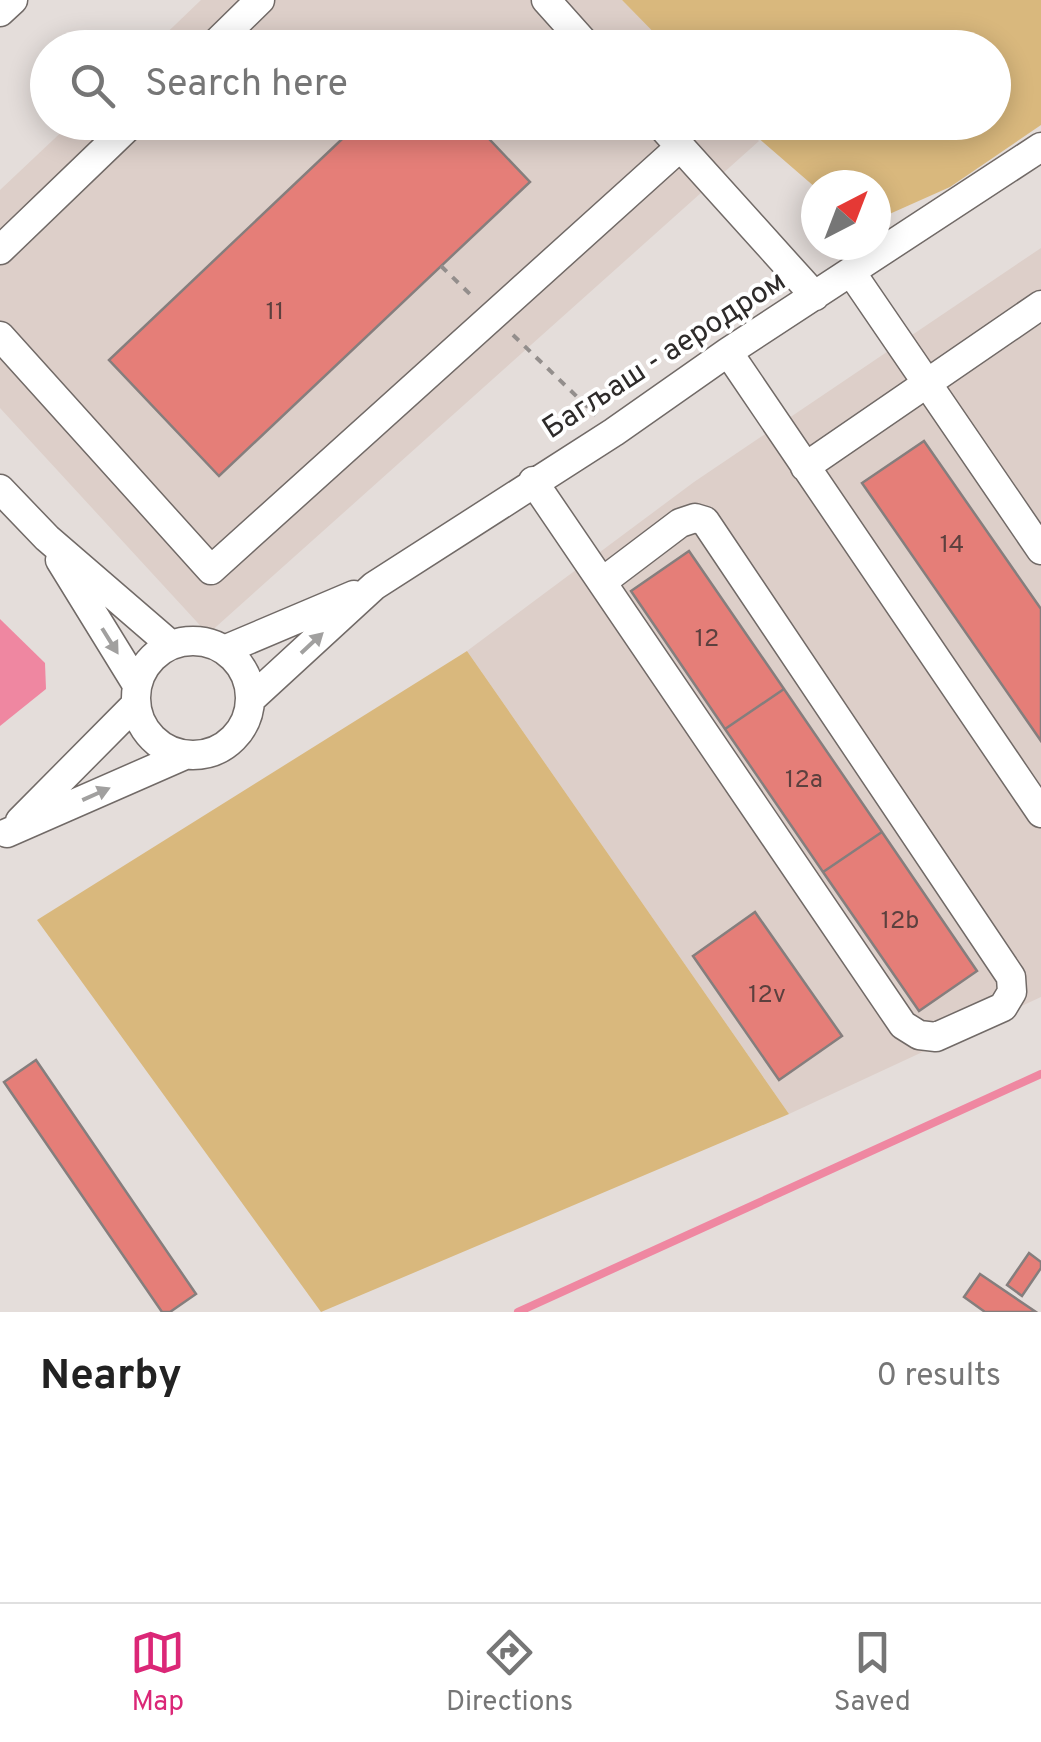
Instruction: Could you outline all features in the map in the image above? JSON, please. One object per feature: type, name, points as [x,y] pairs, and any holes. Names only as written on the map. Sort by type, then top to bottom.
[{"type":"street","points":[[0,12],[13,0]]},
{"type":"street","points":[[229,30],[260,0]]},
{"type":"street","points":[[546,0],[573,30]]},
{"type":"street","points":[[0,250],[114,140]]},
{"type":"street","points":[[674,140],[815,296]]},
{"type":"street","name":"Багљаш - аеродром","points":[[4,836],[185,755],[222,748],[238,735],[248,718],[251,699],[374,586],[614,432],[728,352],[1041,146]]},
{"type":"street","points":[[0,336],[211,570],[495,318],[680,147]]},
{"type":"street","points":[[851,272],[1041,550]]},
{"type":"street","points":[[805,467],[1041,305]]},
{"type":"street","points":[[728,352],[1041,812]]},
{"type":"street","points":[[533,481],[903,1024],[919,1034],[936,1037],[1003,1007],[1012,992],[1011,978],[705,521],[695,518],[680,524],[602,582]]},
{"type":"street","points":[[0,490],[46,538],[171,646]]},
{"type":"street","points":[[46,538],[137,695],[141,721],[166,749],[185,755]]},
{"type":"street","name":"Багљаш - аеродром","points":[[4,836],[137,695],[144,669],[156,655],[189,641],[207,642],[224,650],[374,586]]},
{"type":"street","points":[[224,650],[248,680],[251,699]]},
{"type":"path","points":[[441,266],[614,432]]},
{"type":"shaded area","points":[[201,0],[622,0],[651,30],[170,30]]},
{"type":"shaded area","points":[[622,0],[1041,0],[1041,125],[950,187],[891,213],[891,170],[801,170],[801,175],[761,140],[1011,140],[1011,30],[651,30]]},
{"type":"shaded area","points":[[53,140],[759,141],[208,634],[0,408],[0,190]]},
{"type":"shaded area","points":[[1041,248],[1041,997],[789,1114],[467,651],[694,482]]},
{"type":"shaded area","points":[[0,619],[45,663],[46,689],[0,726]]},
{"type":"shaded area","points":[[467,651],[789,1114],[321,1312],[37,920]]},
{"type":"building","points":[[341,140],[490,140],[530,182],[219,476],[109,360]]},
{"type":"building","points":[[924,441],[1041,609],[1041,741],[862,483]]},
{"type":"building","points":[[689,551],[784,689],[725,729],[631,591]]},
{"type":"building","points":[[784,689],[882,832],[823,872],[725,729]]},
{"type":"building","points":[[882,832],[977,971],[919,1011],[823,872]]},
{"type":"building","points":[[755,912],[842,1036],[779,1080],[693,956]]},
{"type":"building","points":[[36,1060],[196,1294],[170,1312],[162,1312],[4,1082]]},
{"type":"building","points":[[1029,1253],[1041,1262],[1041,1268],[1022,1296],[1007,1285]]},
{"type":"building","points":[[980,1274],[1036,1312],[985,1312],[964,1297]]},
{"type":"waterway","points":[[518,1312],[1041,1074]]}]
